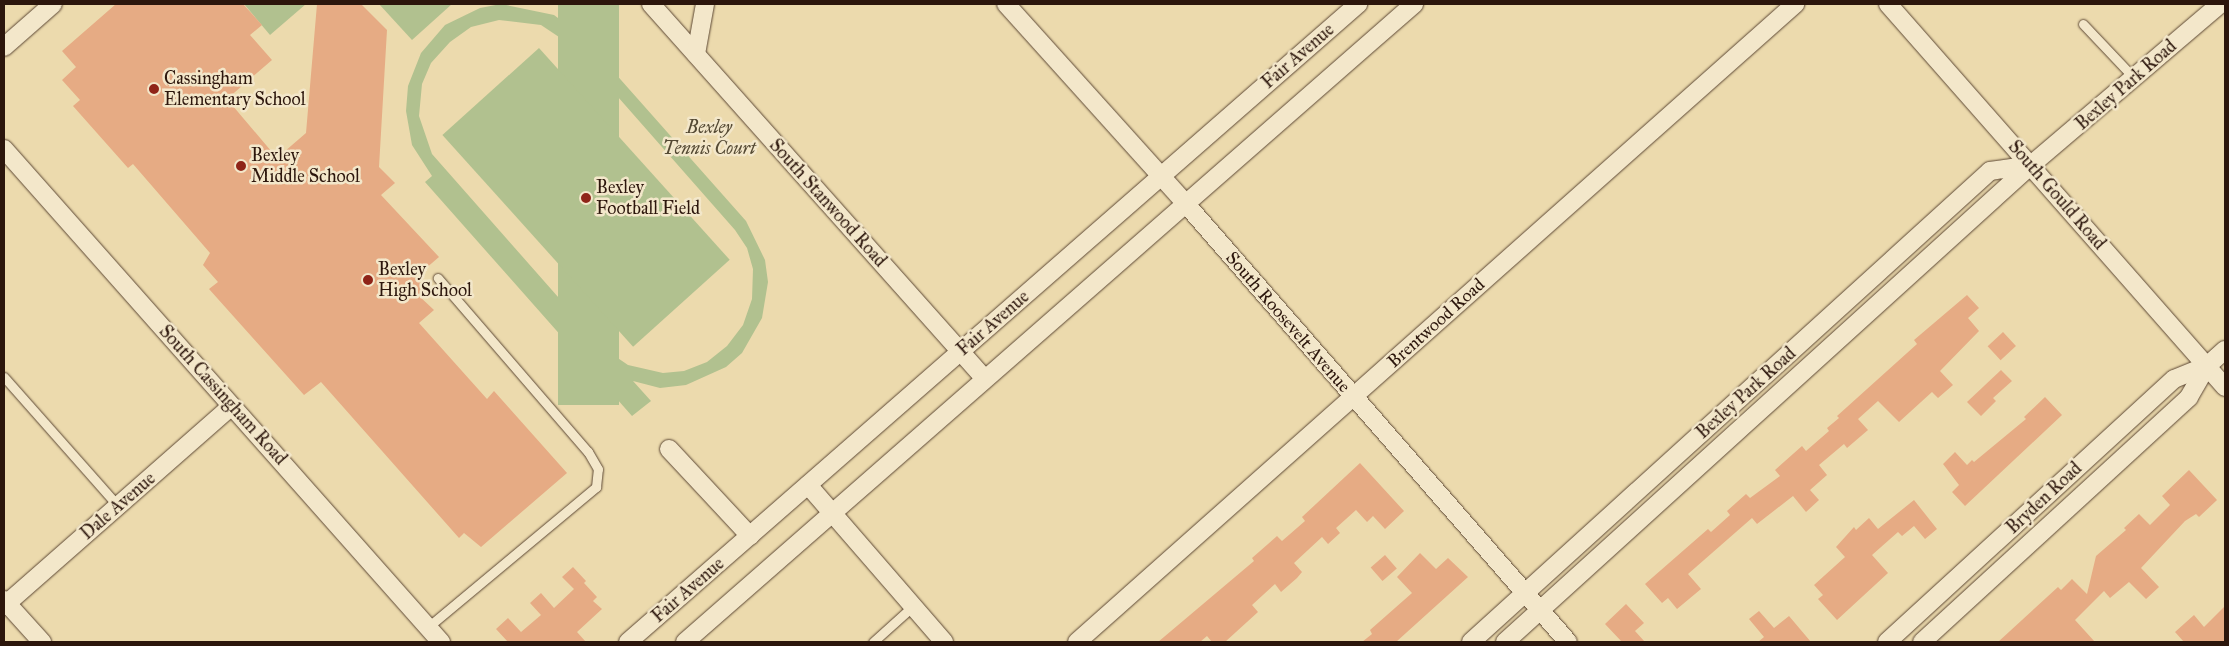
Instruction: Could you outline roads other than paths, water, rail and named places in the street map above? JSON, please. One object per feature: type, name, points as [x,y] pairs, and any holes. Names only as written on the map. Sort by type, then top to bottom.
[{"type":"street","points":[[4,47],[53,4]]},
{"type":"street","name":"South Stanwood Road","points":[[651,4],[985,379]]},
{"type":"street","points":[[696,54],[705,4]]},
{"type":"street","name":"South Roosevelt Avenue","points":[[1006,4],[1186,204],[1524,594],[1568,642]]},
{"type":"street","name":"Fair Avenue","points":[[628,642],[1358,4]]},
{"type":"street","name":"Fair Avenue","points":[[685,642],[1414,4]]},
{"type":"street","name":"Brentwood Road","points":[[1077,642],[1795,4]]},
{"type":"street","name":"South Gould Road","points":[[1888,4],[2225,387]]},
{"type":"street","name":"Bexley Park Road","points":[[1471,642],[1524,594],[1666,481],[1779,379],[1892,276],[1990,172],[2031,165],[2220,4]]},
{"type":"street","name":"South Cassingham Road","points":[[4,149],[442,642]]},
{"type":"street","name":"Bryden Road","points":[[1922,642],[1963,589],[2075,485],[2189,397],[2207,366],[2225,350]]},
{"type":"street","name":"Bryden Road","points":[[1887,642],[1963,589],[2075,485],[2174,379],[2207,366]]},
{"type":"street","name":"Dale Avenue","points":[[5,603],[119,507],[232,406]]},
{"type":"street","points":[[669,449],[750,536]]},
{"type":"street","name":"Bexley Park Road","points":[[1505,642],[1540,611],[1666,481]]},
{"type":"street","points":[[808,485],[944,642]]},
{"type":"street","points":[[5,603],[42,642]]},
{"type":"lane","points":[[2083,24],[2134,78]]},
{"type":"lane","points":[[428,627],[596,487],[598,470],[588,452],[438,278]]},
{"type":"lane","points":[[4,377],[119,507]]},
{"type":"lane","points":[[873,642],[914,606]]},
{"type":"place","name":"Cassingham Elementary School","points":[[154,89]]},
{"type":"place","name":"Bexley Middle School","points":[[241,166]]},
{"type":"place","name":"Bexley Football Field","points":[[586,198]]},
{"type":"place","name":"Bexley High School","points":[[368,280]]},
{"type":"park label","name":"Bexley Tennis Court","points":[[709,138]]}]
